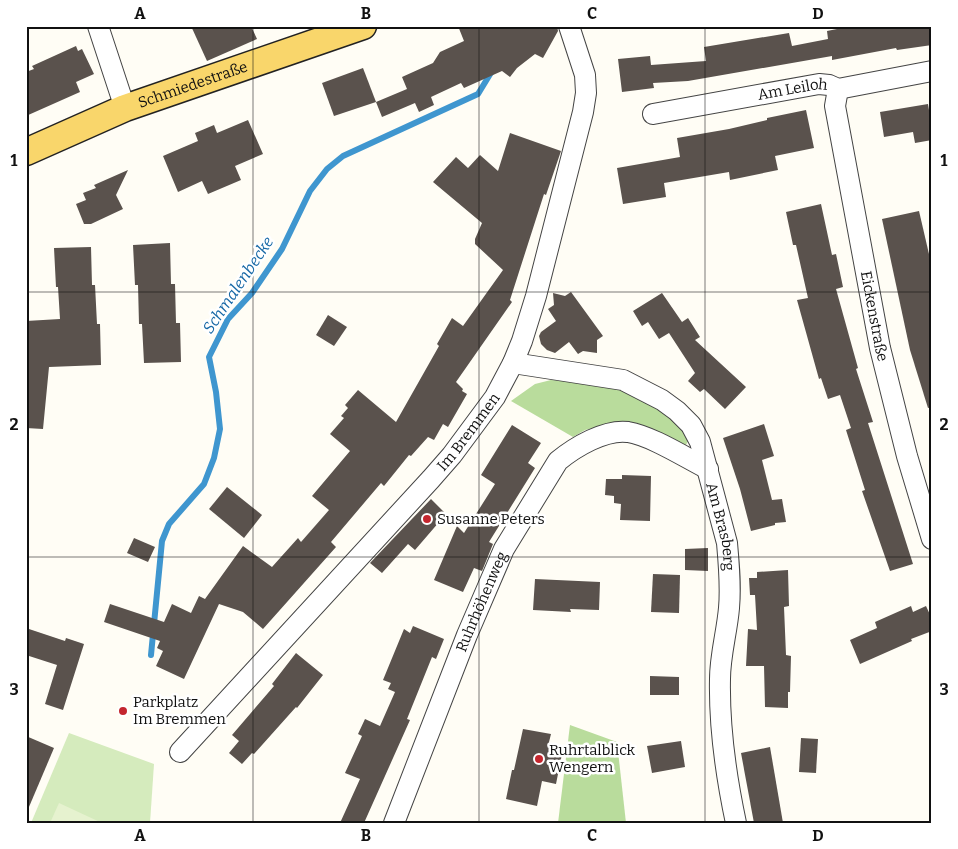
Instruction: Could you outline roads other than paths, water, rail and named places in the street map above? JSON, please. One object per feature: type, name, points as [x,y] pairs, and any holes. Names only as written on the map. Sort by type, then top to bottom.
[{"type":"main road","name":"Schmiedestraße","points":[[26,152],[125,108],[364,26]]},
{"type":"street","points":[[98,26],[125,108]]},
{"type":"street","name":"Im Bremmen","points":[[180,752],[452,455],[495,397],[522,341],[536,296],[583,112],[586,93],[585,74],[568,26]]},
{"type":"street","name":"Am Leiloh","points":[[653,114],[818,84],[829,85],[838,89],[932,71]]},
{"type":"street","name":"Eickenstraße","points":[[838,89],[835,106],[880,348],[907,456],[932,539]]},
{"type":"street","name":"Am Brasberg","points":[[513,363],[623,380],[642,389],[677,411],[691,425],[700,442],[727,543],[729,560],[729,608],[720,678],[720,701],[722,740],[736,823]]},
{"type":"street","name":"Ruhrhöhenweg","points":[[394,823],[467,634],[504,549],[558,461],[570,451],[592,440],[620,432],[629,432],[647,438],[708,469]]},
{"type":"waterway","name":"Schmalenbecke","points":[[151,655],[162,541],[169,524],[204,484],[214,458],[220,429],[216,392],[209,357],[228,319],[252,293],[282,249],[310,191],[327,169],[343,156],[478,94],[492,71]]},
{"type":"place","name":"Susanne Peters","points":[[427,519]]},
{"type":"place","name":"Parkplatz Im Bremmen","points":[[123,711]]},
{"type":"place","name":"Ruhrtalblick Wengern","points":[[539,759]]}]
